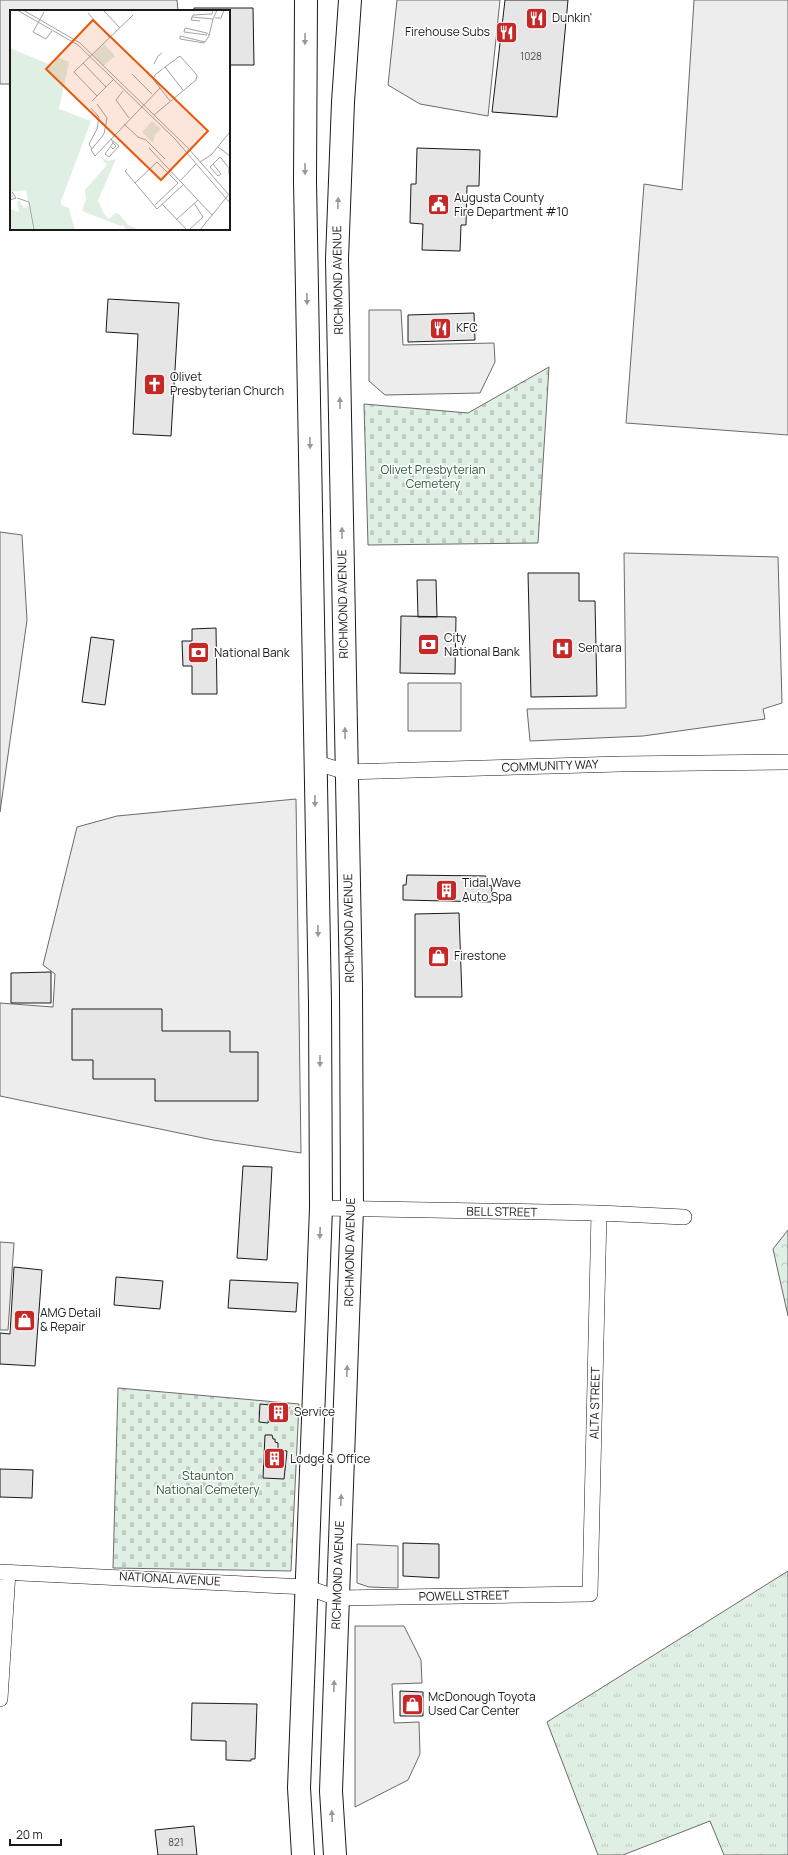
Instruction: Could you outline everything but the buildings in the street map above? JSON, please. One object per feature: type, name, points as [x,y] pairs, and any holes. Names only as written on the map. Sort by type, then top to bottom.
[{"type":"main road","points":[[303,1855],[299,1788],[321,1208],[320,1003],[314,762],[305,181],[306,0]]},
{"type":"main road","name":"RICHMOND AVENUE","points":[[335,1855],[331,1791],[352,1208],[351,988],[338,251],[343,102],[350,0]]},
{"type":"street","name":"COMMUNITY WAY","points":[[314,762],[346,772],[620,764],[788,762]]},
{"type":"street","name":"BELL STREET","points":[[321,1208],[599,1213],[684,1218]]},
{"type":"street","name":"ALTA STREET","points":[[590,1594],[599,1213]]},
{"type":"street","name":"NATIONAL AVENUE","points":[[4,1572],[306,1587],[337,1598]]},
{"type":"street","points":[[0,1699],[4,1572]]},
{"type":"street","name":"POWELL STREET","points":[[337,1598],[590,1594]]},
{"type":"green space","name":"Olivet Presbyterian Cemetery","points":[[549,367],[538,543],[368,545],[364,404],[468,413]]},
{"type":"green space","points":[[788,1230],[788,1316],[773,1249]]},
{"type":"green space","name":"Staunton National Cemetery","points":[[118,1388],[299,1404],[291,1571],[113,1568]]},
{"type":"green space","points":[[788,1571],[788,1855],[724,1855],[710,1821],[623,1855],[598,1855],[547,1722]]},
{"type":"shaded area","points":[[0,0],[177,0],[178,10],[10,10],[10,84],[0,84]]},
{"type":"shaded area","points":[[397,0],[500,0],[488,116],[420,104],[388,85]]},
{"type":"shaded area","points":[[694,0],[788,0],[788,435],[626,423],[644,184],[682,190]]},
{"type":"shaded area","points":[[369,310],[401,310],[403,345],[494,343],[495,362],[480,393],[385,395],[369,381]]},
{"type":"shaded area","points":[[0,532],[22,535],[27,620],[0,812]]},
{"type":"shaded area","points":[[624,553],[778,557],[782,703],[763,709],[765,719],[643,736],[530,741],[527,709],[626,708]]},
{"type":"shaded area","points":[[408,683],[461,683],[461,731],[408,731]]},
{"type":"shaded area","points":[[296,799],[301,1153],[213,1140],[0,1096],[0,1003],[53,1007],[55,974],[43,965],[77,827],[117,816]]},
{"type":"shaded area","points":[[0,1242],[14,1243],[8,1330],[0,1330]]},
{"type":"shaded area","points":[[357,1544],[398,1546],[398,1588],[369,1587],[357,1583]]},
{"type":"shaded area","points":[[355,1626],[404,1626],[421,1660],[422,1683],[392,1684],[394,1723],[419,1722],[420,1754],[408,1780],[355,1807]]},
{"type":"place","name":"Dunkin'","points":[[537,18]]},
{"type":"place","name":"Firehouse Subs","points":[[506,32]]},
{"type":"place","name":"Augusta County Fire Department #10","points":[[438,205]]},
{"type":"place","name":"KFC","points":[[441,328]]},
{"type":"place","name":"Olivet Presbyterian Church","points":[[155,384]]},
{"type":"place","name":"City National Bank","points":[[428,645]]},
{"type":"place","name":"Sentara","points":[[563,648]]},
{"type":"place","name":"National Bank","points":[[199,653]]},
{"type":"place","name":"Tidal Wave Auto Spa","points":[[447,890]]},
{"type":"place","name":"Firestone","points":[[438,956]]},
{"type":"place","name":"AMG Detail & Repair","points":[[25,1320]]},
{"type":"place","name":"Service","points":[[279,1412]]},
{"type":"place","name":"Lodge & Office","points":[[275,1459]]},
{"type":"place","name":"McDonough Toyota Used Car Center","points":[[413,1704]]}]
